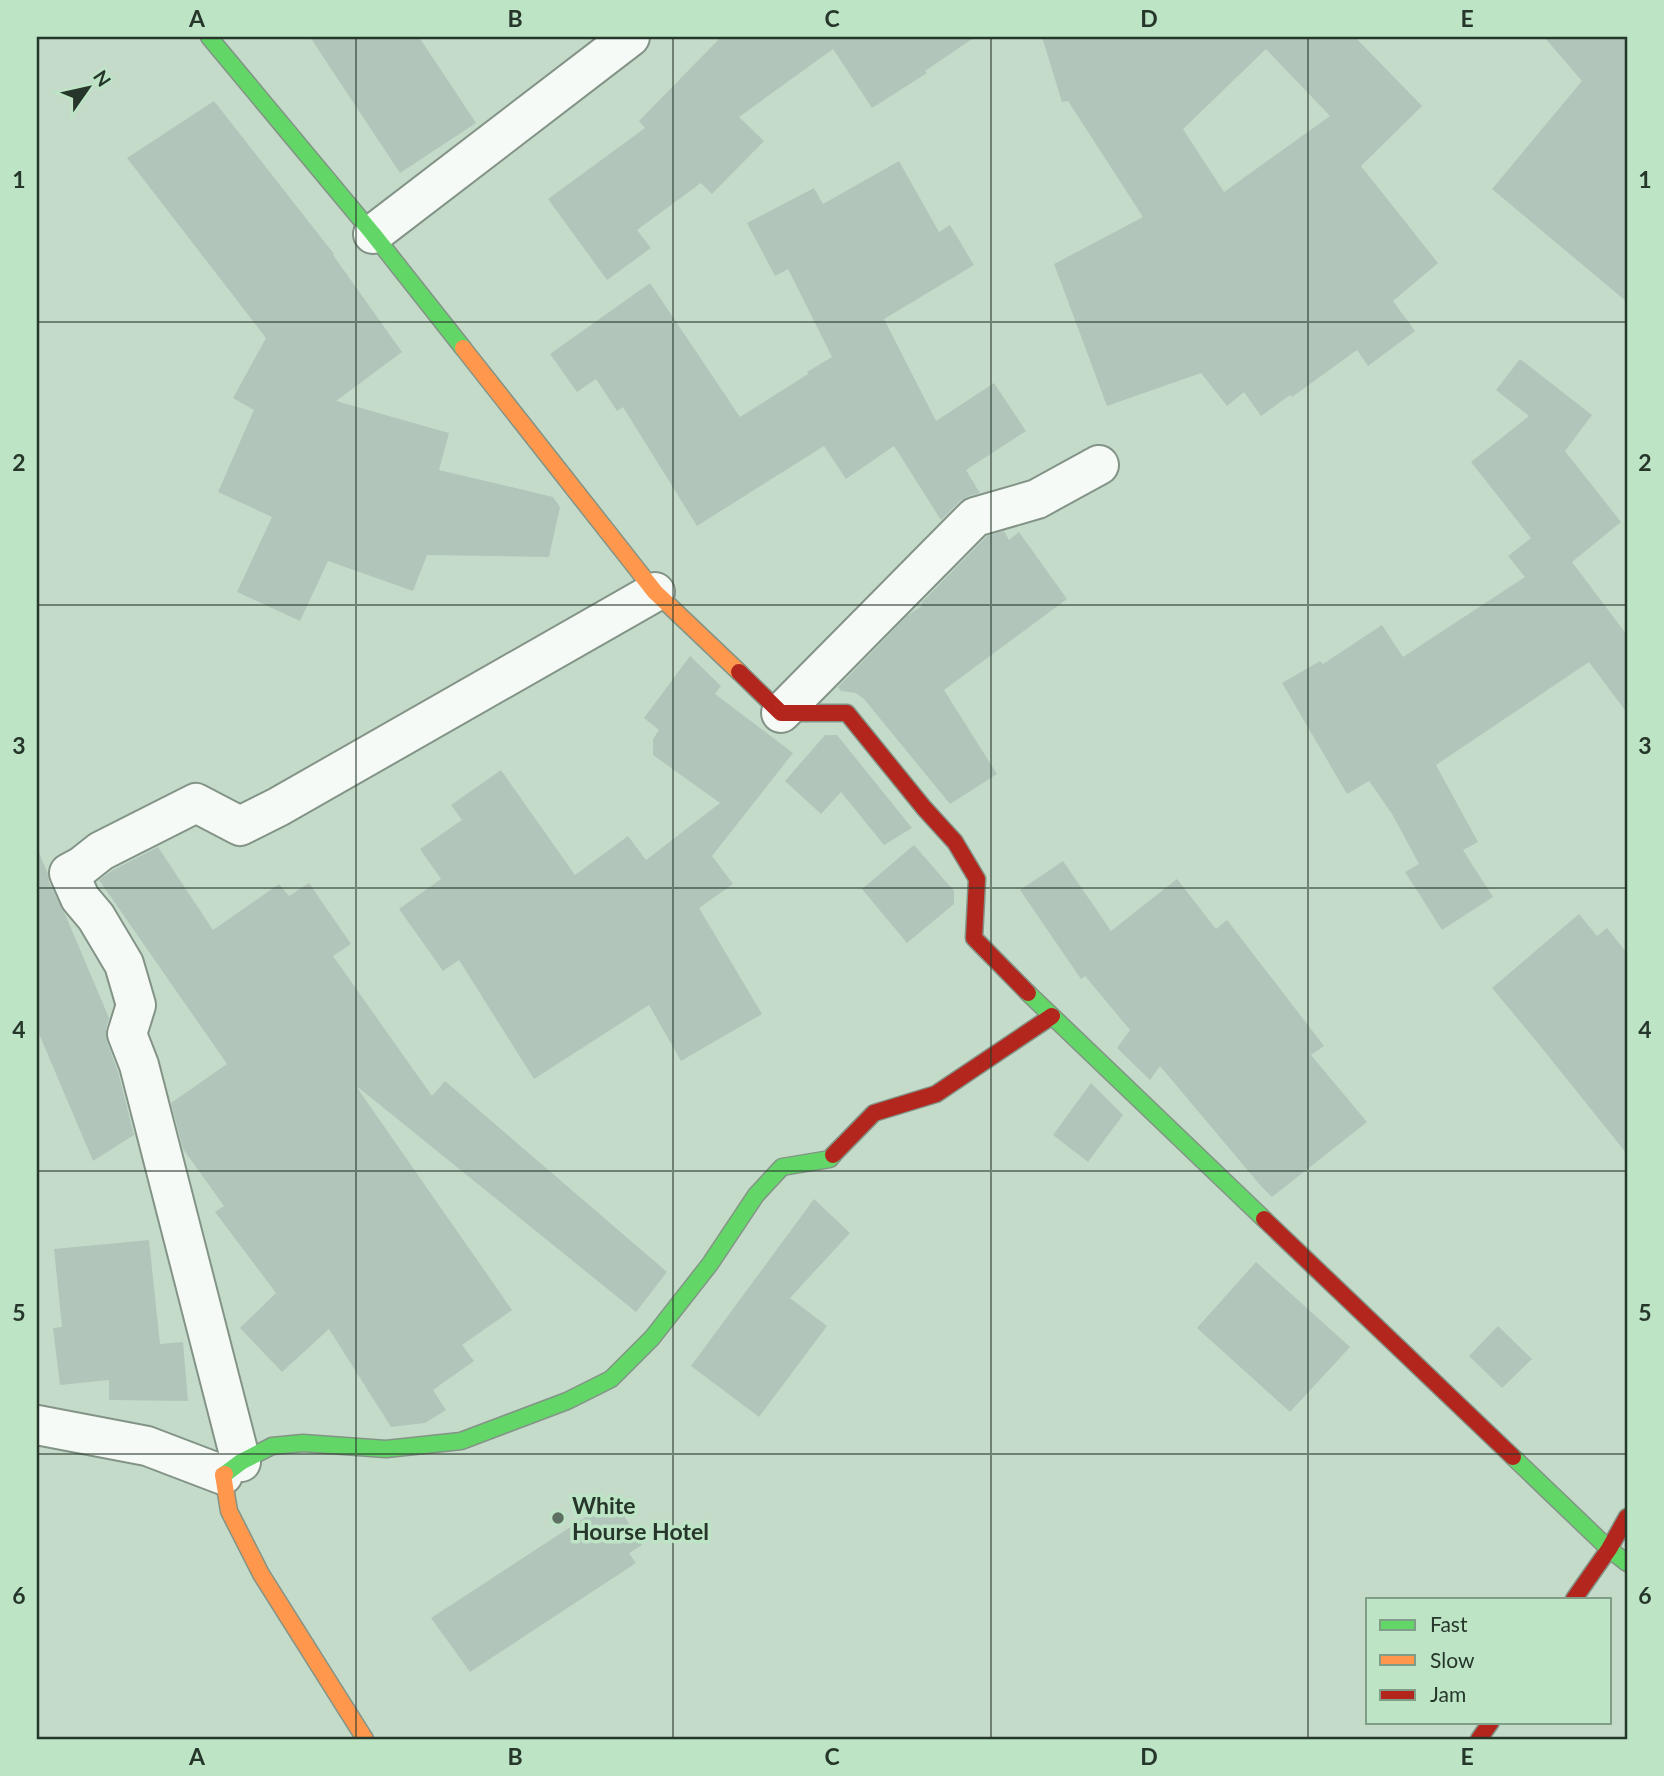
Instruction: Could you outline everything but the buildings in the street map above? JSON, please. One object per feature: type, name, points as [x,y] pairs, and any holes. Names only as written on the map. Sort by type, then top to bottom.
[{"type":"street","points":[[209,37],[373,234],[655,592],[781,713],[847,713],[955,842],[977,879],[974,937],[1013,979],[1609,1549],[1627,1563]]},
{"type":"street","points":[[373,234],[629,37]]},
{"type":"street","points":[[781,713],[975,517],[1037,499],[1099,464]]},
{"type":"street","points":[[365,1739],[261,1574],[229,1511],[232,1468],[139,1065],[127,1034],[136,1005],[124,964],[96,917],[80,898],[69,873],[101,851],[196,803],[240,826],[278,807],[655,592]]},
{"type":"street","points":[[37,1425],[147,1446],[232,1468],[272,1446],[303,1443],[386,1449],[461,1441],[567,1401],[611,1380],[653,1338],[710,1264],[756,1195],[782,1167],[830,1159],[874,1113],[936,1094],[1052,1016]]},
{"type":"street","points":[[1575,1598],[1609,1549],[1627,1517]]},
{"type":"street","points":[[1479,1739],[1490,1724]]},
{"type":"traffic: fast","points":[[209,37],[373,234],[463,348]]},
{"type":"traffic: fast","points":[[1028,993],[1264,1219]]},
{"type":"traffic: fast","points":[[225,1474],[241,1462],[272,1446],[303,1443],[386,1449],[461,1441],[567,1401],[611,1379],[652,1338],[710,1264],[756,1195],[782,1167],[830,1159],[833,1155]]},
{"type":"traffic: fast","points":[[1513,1457],[1627,1563]]},
{"type":"traffic: slow","points":[[463,348],[655,592],[739,672]]},
{"type":"traffic: slow","points":[[225,1474],[229,1511],[261,1574],[365,1739]]},
{"type":"traffic: jam","points":[[739,672],[781,713],[847,713],[955,842],[977,879],[974,938],[1028,993]]},
{"type":"traffic: jam","points":[[833,1155],[874,1113],[936,1094],[1052,1016]]},
{"type":"traffic: jam","points":[[1264,1219],[1513,1457]]},
{"type":"traffic: jam","points":[[1575,1598],[1609,1549],[1627,1517]]},
{"type":"traffic: jam","points":[[1479,1739],[1490,1724]]},
{"type":"place","name":"White Hourse Hotel","points":[[558,1518]]}]
